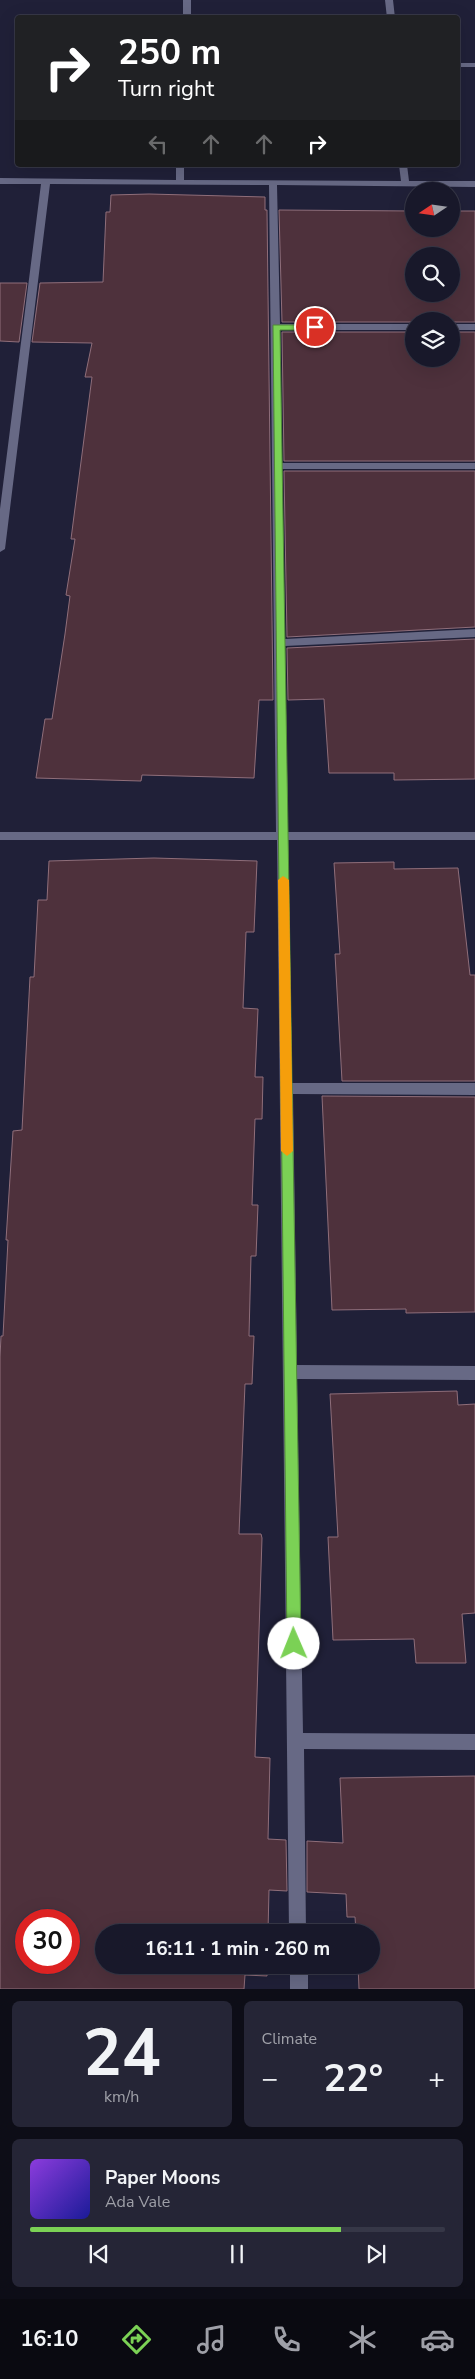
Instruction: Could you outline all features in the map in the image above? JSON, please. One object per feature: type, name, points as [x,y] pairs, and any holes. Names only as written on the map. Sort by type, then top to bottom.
[{"type":"street","points":[[186,15],[187,0]]},
{"type":"street","points":[[389,0],[391,15]]},
{"type":"street","points":[[460,65],[475,65]]},
{"type":"street","points":[[180,167],[180,182]]},
{"type":"street","points":[[0,181],[405,183],[403,167]]},
{"type":"street","points":[[0,549],[46,181]]},
{"type":"street","points":[[273,183],[298,1924]]},
{"type":"street","points":[[460,184],[475,184]]},
{"type":"street","points":[[276,327],[405,327]]},
{"type":"street","points":[[460,327],[475,327]]},
{"type":"street","points":[[277,466],[475,466]]},
{"type":"street","points":[[280,643],[475,633]]},
{"type":"street","points":[[0,836],[475,836]]},
{"type":"street","points":[[286,1088],[475,1089]]},
{"type":"street","points":[[290,1372],[475,1373]]},
{"type":"street","points":[[296,1741],[475,1742]]},
{"type":"street","points":[[299,1974],[299,1989]]},
{"type":"building","points":[[111,195],[265,197],[265,210],[267,210],[273,700],[259,700],[254,778],[142,775],[141,781],[36,778],[45,719],[52,719],[65,634],[70,596],[66,595],[75,539],[71,539],[92,377],[85,377],[92,343],[32,342],[40,283],[103,282],[106,212],[110,212]]},
{"type":"building","points":[[279,210],[405,211],[405,238],[460,238],[460,211],[475,211],[475,322],[460,322],[460,312],[405,312],[405,322],[282,322]]},
{"type":"building","points":[[0,283],[27,283],[19,342],[0,341]]},
{"type":"building","points":[[282,332],[405,332],[405,367],[460,367],[460,332],[475,332],[475,461],[284,461]]},
{"type":"building","points":[[284,471],[475,471],[475,627],[287,637]]},
{"type":"building","points":[[475,639],[475,779],[394,780],[394,773],[329,773],[324,699],[288,700],[287,648]]},
{"type":"building","points":[[154,858],[257,861],[254,932],[246,932],[243,1008],[258,1009],[255,1077],[263,1077],[262,1119],[255,1119],[252,1205],[258,1205],[256,1256],[251,1256],[249,1336],[254,1336],[252,1384],[245,1384],[239,1534],[261,1534],[262,1538],[255,1757],[270,1758],[268,1839],[286,1840],[287,1891],[269,1890],[268,1924],[95,1924],[95,1974],[267,1974],[267,1976],[245,1975],[244,1989],[0,1989],[0,1357],[1,1336],[3,1336],[8,1240],[6,1240],[13,1131],[22,1130],[30,977],[34,977],[38,900],[47,900],[49,861]]},
{"type":"building","points":[[394,862],[394,869],[458,868],[470,975],[475,975],[475,1081],[342,1081],[335,954],[340,954],[334,863]]},
{"type":"building","points":[[322,1096],[475,1097],[475,1312],[406,1313],[406,1309],[332,1310]]},
{"type":"building","points":[[457,1391],[458,1405],[475,1404],[475,1613],[462,1614],[466,1663],[416,1663],[414,1639],[333,1640],[328,1537],[338,1537],[330,1394]]},
{"type":"building","points":[[475,1776],[475,1989],[359,1989],[358,1974],[380,1974],[380,1924],[355,1924],[355,1917],[347,1917],[346,1894],[307,1892],[307,1841],[343,1843],[340,1778]]},
{"type":"slow traffic","points":[[283,880],[287,1151]]},
{"type":"route","points":[[294,1644],[276,327],[315,327]]}]
